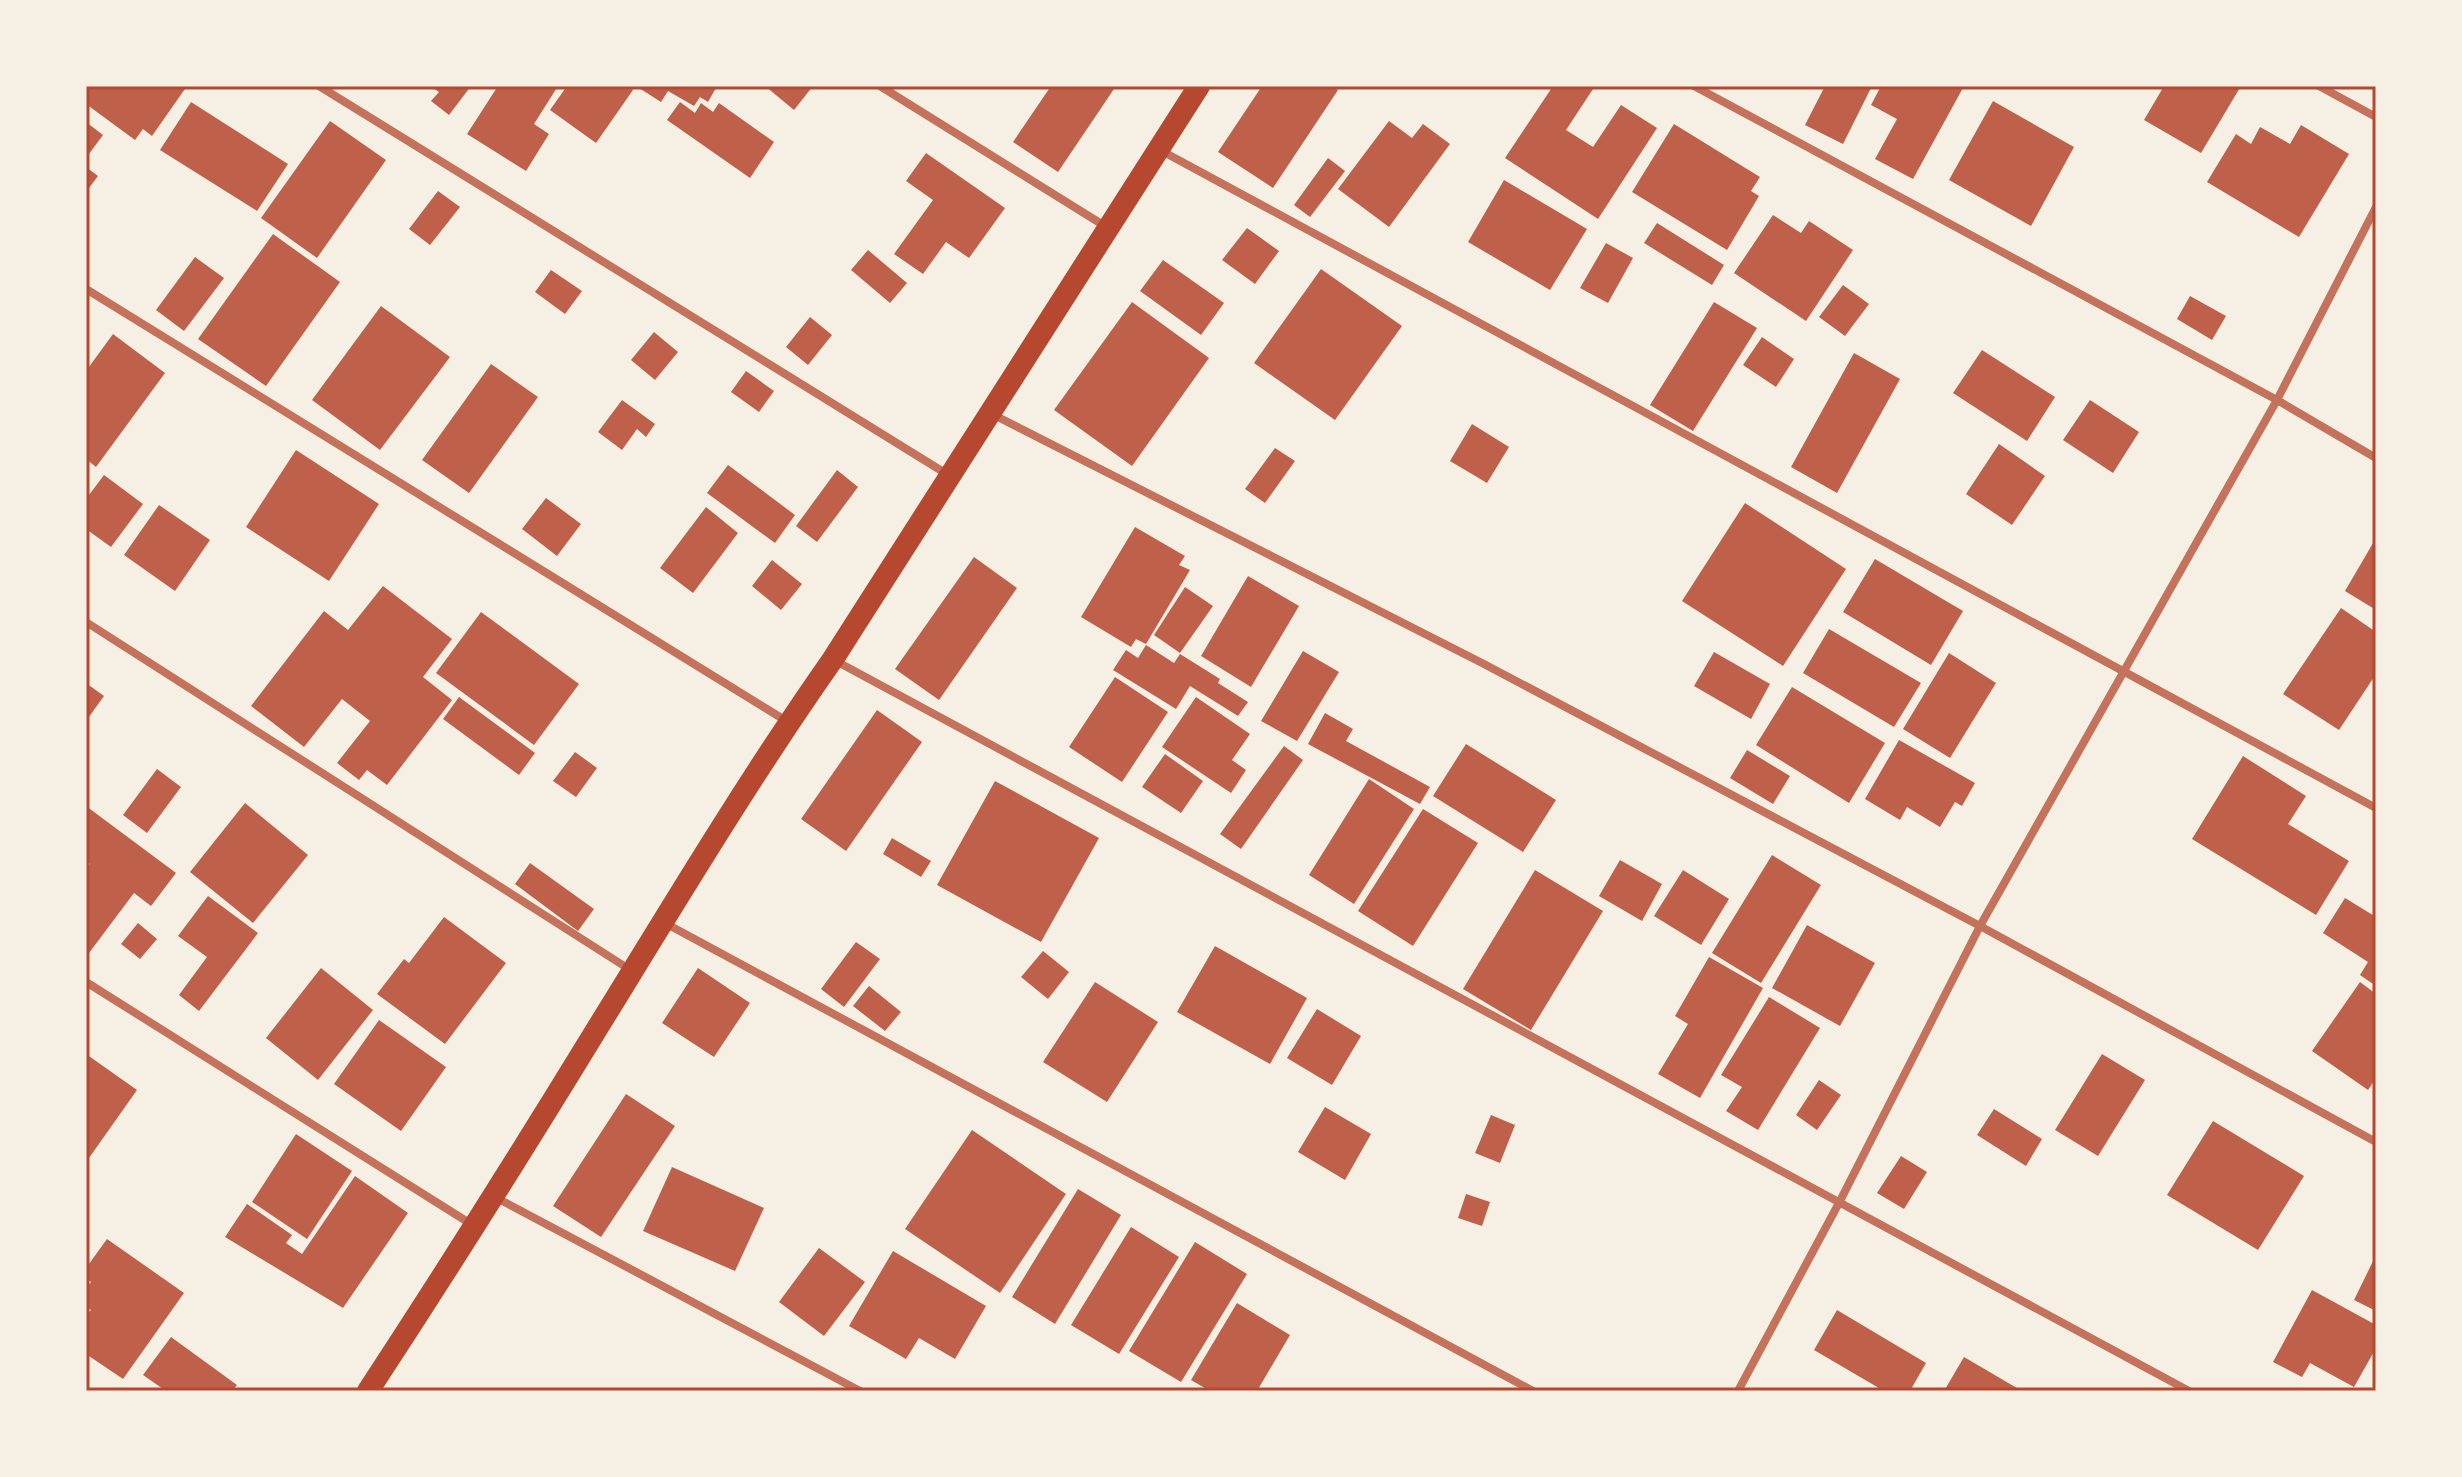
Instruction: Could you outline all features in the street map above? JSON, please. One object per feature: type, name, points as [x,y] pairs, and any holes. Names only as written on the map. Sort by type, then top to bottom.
[{"type":"highway","points":[[368,1391],[494,1197],[662,922],[1199,86]]},
{"type":"street","points":[[319,86],[950,476]]},
{"type":"street","points":[[880,86],[1109,229]]},
{"type":"street","points":[[1694,86],[2277,400],[2376,458]]},
{"type":"street","points":[[2319,86],[2376,117]]},
{"type":"street","points":[[1160,150],[2376,808]]},
{"type":"street","points":[[1738,1391],[1840,1201],[1980,926],[2277,400],[2376,207]]},
{"type":"street","points":[[86,289],[789,723]]},
{"type":"street","points":[[990,413],[1484,664],[1980,926],[2376,1142]]},
{"type":"street","points":[[86,622],[632,971]]},
{"type":"street","points":[[833,659],[2189,1391]]},
{"type":"street","points":[[662,922],[1533,1391]]},
{"type":"street","points":[[86,982],[475,1226]]},
{"type":"street","points":[[494,1197],[860,1391]]},
{"type":"building","points":[[88,86],[187,86],[152,136],[143,129],[135,140],[86,104]]},
{"type":"building","points":[[430,86],[471,86],[449,115],[431,101],[439,92]]},
{"type":"building","points":[[498,86],[558,86],[534,124],[549,134],[526,171],[467,134]]},
{"type":"building","points":[[567,86],[627,86],[633,90],[596,143],[550,110]]},
{"type":"building","points":[[640,86],[717,86],[708,102],[700,97],[694,106],[668,91],[661,102]]},
{"type":"building","points":[[765,86],[813,86],[794,110]]},
{"type":"building","points":[[1051,86],[1116,86],[1058,172],[1013,142]]},
{"type":"building","points":[[1262,86],[1331,86],[1338,90],[1273,188],[1218,152]]},
{"type":"building","points":[[1553,86],[1595,86],[1566,130],[1593,147],[1621,105],[1657,128],[1598,219],[1505,158]]},
{"type":"building","points":[[1825,86],[1872,86],[1843,144],[1805,125]]},
{"type":"building","points":[[1881,86],[1964,86],[1913,179],[1875,159],[1897,119],[1871,105]]},
{"type":"building","points":[[2164,86],[2241,86],[2201,153],[2144,120]]},
{"type":"building","points":[[1993,101],[2074,147],[2031,226],[1949,180]]},
{"type":"building","points":[[191,102],[288,164],[257,211],[160,150]]},
{"type":"building","points":[[680,102],[695,113],[701,103],[713,112],[719,103],[774,142],[750,178],[667,120]]},
{"type":"building","points":[[330,121],[386,160],[317,258],[261,218]]},
{"type":"building","points":[[1389,121],[1412,138],[1423,124],[1450,144],[1389,227],[1338,189]]},
{"type":"building","points":[[86,122],[103,135],[86,158]]},
{"type":"building","points":[[1674,124],[1760,177],[1751,191],[1759,196],[1727,250],[1632,192]]},
{"type":"building","points":[[2301,125],[2349,154],[2299,237],[2207,182],[2236,134],[2251,144],[2260,127],[2290,144]]},
{"type":"building","points":[[926,153],[1005,208],[969,258],[946,242],[923,274],[894,254],[933,200],[906,181]]},
{"type":"building","points":[[1328,158],[1345,171],[1310,217],[1294,205]]},
{"type":"building","points":[[86,167],[98,176],[86,192]]},
{"type":"building","points":[[1504,180],[1587,229],[1550,290],[1468,242]]},
{"type":"building","points":[[438,191],[460,207],[430,245],[409,229]]},
{"type":"building","points":[[1773,215],[1801,233],[1809,221],[1853,250],[1806,321],[1734,273]]},
{"type":"building","points":[[1657,223],[1724,265],[1712,285],[1644,243]]},
{"type":"building","points":[[1247,228],[1279,251],[1255,284],[1222,260]]},
{"type":"building","points":[[273,234],[340,282],[266,386],[198,339]]},
{"type":"building","points":[[1606,243],[1633,258],[1608,303],[1580,288]]},
{"type":"building","points":[[868,250],[907,283],[890,303],[851,270]]},
{"type":"building","points":[[195,257],[224,278],[184,331],[156,310]]},
{"type":"building","points":[[1163,260],[1224,303],[1201,335],[1140,291]]},
{"type":"building","points":[[1321,269],[1402,326],[1335,420],[1254,363]]},
{"type":"building","points":[[551,270],[582,291],[565,314],[535,292]]},
{"type":"building","points":[[1843,285],[1869,304],[1845,336],[1819,317]]},
{"type":"building","points":[[2190,296],[2226,316],[2212,340],[2177,319]]},
{"type":"building","points":[[1132,302],[1209,358],[1132,466],[1054,410]]},
{"type":"building","points":[[1714,302],[1757,328],[1693,431],[1650,405]]},
{"type":"building","points":[[381,306],[450,357],[380,450],[312,400]]},
{"type":"building","points":[[810,317],[832,335],[808,365],[786,347]]},
{"type":"building","points":[[654,332],[678,352],[655,380],[631,360]]},
{"type":"building","points":[[113,334],[165,373],[96,467],[86,459],[86,371]]},
{"type":"building","points":[[1762,337],[1794,359],[1776,387],[1743,365]]},
{"type":"building","points":[[1982,350],[2055,397],[2027,441],[1953,393]]},
{"type":"building","points":[[1854,353],[1900,379],[1837,493],[1791,467]]},
{"type":"building","points":[[491,364],[538,397],[469,493],[422,460]]},
{"type":"building","points":[[746,371],[774,391],[759,412],[731,392]]},
{"type":"building","points":[[622,400],[655,424],[646,437],[637,429],[622,450],[598,432]]},
{"type":"building","points":[[2090,400],[2139,432],[2113,473],[2063,440]]},
{"type":"building","points":[[1472,424],[1509,447],[1487,483],[1450,461]]},
{"type":"building","points":[[1999,444],[2045,476],[2012,525],[1966,494]]},
{"type":"building","points":[[1275,448],[1295,461],[1265,503],[1245,489]]},
{"type":"building","points":[[296,450],[379,504],[329,581],[246,527]]},
{"type":"building","points":[[728,465],[795,515],[775,543],[707,493]]},
{"type":"building","points":[[837,470],[858,487],[817,542],[796,526]]},
{"type":"building","points":[[104,475],[143,504],[111,547],[86,529],[86,499]]},
{"type":"building","points":[[546,498],[581,524],[557,556],[522,529]]},
{"type":"building","points":[[1745,503],[1846,569],[1783,666],[1682,601]]},
{"type":"building","points":[[159,505],[210,540],[175,591],[124,555]]},
{"type":"building","points":[[706,507],[738,533],[693,593],[660,568]]},
{"type":"building","points":[[1135,527],[1185,556],[1179,565],[1190,570],[1146,644],[1136,639],[1131,647],[1081,617]]},
{"type":"building","points":[[2376,538],[2376,610],[2345,591]]},
{"type":"building","points":[[974,557],[1017,588],[939,700],[895,669]]},
{"type":"building","points":[[1875,559],[1963,611],[1931,665],[1843,612]]},
{"type":"building","points":[[772,560],[802,584],[781,610],[752,586]]},
{"type":"building","points":[[1248,576],[1299,606],[1251,687],[1201,656]]},
{"type":"building","points":[[383,586],[452,639],[423,677],[452,700],[387,785],[367,770],[359,780],[337,763],[370,721],[342,699],[304,747],[251,706],[324,611],[348,630]]},
{"type":"building","points":[[1185,587],[1213,606],[1180,653],[1154,635]]},
{"type":"building","points":[[2341,608],[2376,632],[2376,674],[2339,730],[2283,694]]},
{"type":"building","points":[[481,612],[579,684],[534,745],[436,673]]},
{"type":"building","points":[[1829,629],[1921,683],[1894,727],[1803,673]]},
{"type":"building","points":[[1146,645],[1174,663],[1180,654],[1220,679],[1218,683],[1248,702],[1238,716],[1190,686],[1176,709],[1113,670],[1126,650],[1138,658]]},
{"type":"building","points":[[1303,651],[1339,672],[1297,741],[1261,721]]},
{"type":"building","points":[[1714,652],[1770,684],[1751,719],[1694,686]]},
{"type":"building","points":[[1949,653],[1996,683],[1950,758],[1903,729]]},
{"type":"building","points":[[1115,677],[1168,712],[1122,782],[1069,747]]},
{"type":"building","points":[[86,683],[104,696],[86,721]]},
{"type":"building","points":[[1792,687],[1885,743],[1849,803],[1756,745]]},
{"type":"building","points":[[459,697],[535,753],[519,775],[443,719]]},
{"type":"building","points":[[1196,697],[1250,734],[1232,760],[1246,770],[1231,793],[1162,747]]},
{"type":"building","points":[[877,710],[922,742],[846,851],[801,819]]},
{"type":"building","points":[[1325,713],[1353,729],[1346,741],[1430,787],[1420,804],[1308,744]]},
{"type":"building","points":[[1899,740],[1975,783],[1962,806],[1955,802],[1940,827],[1907,807],[1900,820],[1865,799]]},
{"type":"building","points":[[1466,744],[1556,800],[1523,852],[1433,796]]},
{"type":"building","points":[[1284,746],[1303,760],[1241,849],[1220,834]]},
{"type":"building","points":[[1747,750],[1790,776],[1773,804],[1730,778]]},
{"type":"building","points":[[575,752],[597,768],[576,797],[553,781]]},
{"type":"building","points":[[1165,754],[1203,781],[1181,813],[1142,787]]},
{"type":"building","points":[[2243,756],[2306,796],[2288,824],[2349,861],[2316,915],[2192,839]]},
{"type":"building","points":[[157,769],[181,787],[147,833],[123,815]]},
{"type":"building","points":[[1369,779],[1414,809],[1354,904],[1309,875]]},
{"type":"building","points":[[995,781],[1099,838],[1041,942],[937,885]]},
{"type":"building","points":[[245,803],[308,855],[253,923],[190,872]]},
{"type":"building","points":[[86,806],[176,873],[151,906],[134,893],[86,957],[86,870],[90,864],[86,860]]},
{"type":"building","points":[[1423,809],[1478,843],[1413,946],[1358,911]]},
{"type":"building","points":[[892,838],[931,861],[921,877],[883,854]]},
{"type":"building","points":[[1772,855],[1821,885],[1761,983],[1712,953]]},
{"type":"building","points":[[1620,860],[1662,884],[1642,921],[1599,896]]},
{"type":"building","points":[[530,863],[594,909],[578,931],[515,884]]},
{"type":"building","points":[[1535,870],[1603,911],[1531,1030],[1463,989]]},
{"type":"building","points":[[1683,870],[1729,899],[1701,945],[1654,916]]},
{"type":"building","points":[[208,896],[258,933],[199,1011],[179,995],[207,957],[178,936]]},
{"type":"building","points":[[2345,898],[2376,917],[2376,986],[2360,975],[2368,962],[2323,933]]},
{"type":"building","points":[[444,917],[506,963],[445,1044],[377,994],[404,959],[409,963]]},
{"type":"building","points":[[138,923],[157,939],[140,959],[121,944]]},
{"type":"building","points":[[1807,925],[1875,963],[1840,1026],[1772,988]]},
{"type":"building","points":[[856,942],[880,959],[844,1007],[821,989]]},
{"type":"building","points":[[1215,946],[1307,998],[1270,1064],[1177,1012]]},
{"type":"building","points":[[1043,951],[1069,972],[1048,999],[1021,977]]},
{"type":"building","points":[[1709,957],[1763,988],[1700,1098],[1658,1074],[1688,1024],[1675,1016]]},
{"type":"building","points":[[321,968],[373,1010],[318,1080],[266,1038]]},
{"type":"building","points":[[698,968],[750,1003],[714,1057],[662,1023]]},
{"type":"building","points":[[1095,982],[1158,1022],[1107,1102],[1043,1062]]},
{"type":"building","points":[[2360,982],[2376,994],[2376,1078],[2368,1090],[2312,1051]]},
{"type":"building","points":[[869,986],[901,1012],[885,1031],[853,1006]]},
{"type":"building","points":[[1769,997],[1820,1028],[1758,1130],[1726,1111],[1742,1087],[1721,1075]]},
{"type":"building","points":[[1317,1009],[1361,1036],[1332,1085],[1287,1058]]},
{"type":"building","points":[[379,1020],[446,1067],[401,1131],[334,1084]]},
{"type":"building","points":[[86,1054],[137,1090],[89,1158],[86,1156]]},
{"type":"building","points":[[2102,1054],[2145,1080],[2098,1156],[2055,1130]]},
{"type":"building","points":[[1819,1080],[1841,1095],[1817,1130],[1796,1115]]},
{"type":"building","points":[[626,1094],[675,1126],[601,1237],[553,1206]]},
{"type":"building","points":[[1325,1107],[1371,1134],[1345,1180],[1298,1152]]},
{"type":"building","points":[[1994,1109],[2042,1139],[2026,1166],[1977,1135]]},
{"type":"building","points":[[1491,1115],[1515,1125],[1500,1163],[1475,1153]]},
{"type":"building","points":[[2213,1121],[2304,1176],[2258,1250],[2167,1195]]},
{"type":"building","points":[[972,1130],[1066,1194],[1000,1293],[905,1229]]},
{"type":"building","points":[[296,1134],[352,1171],[307,1239],[252,1202]]},
{"type":"building","points":[[1901,1156],[1927,1172],[1904,1209],[1877,1193]]},
{"type":"building","points":[[672,1167],[764,1208],[735,1271],[643,1231]]},
{"type":"building","points":[[355,1176],[408,1213],[343,1308],[225,1237],[247,1204],[292,1235],[286,1243],[302,1254]]},
{"type":"building","points":[[1078,1189],[1121,1215],[1055,1324],[1012,1297]]},
{"type":"building","points":[[1466,1194],[1490,1202],[1482,1226],[1458,1218]]},
{"type":"building","points":[[1131,1227],[1179,1257],[1119,1354],[1071,1325]]},
{"type":"building","points":[[107,1239],[184,1293],[123,1379],[86,1354],[86,1316],[91,1310],[86,1306],[86,1289],[91,1282],[86,1278],[86,1268]]},
{"type":"building","points":[[1195,1242],[1247,1274],[1181,1382],[1129,1351]]},
{"type":"building","points":[[819,1248],[865,1282],[824,1336],[779,1302]]},
{"type":"building","points":[[893,1251],[986,1306],[955,1359],[919,1338],[906,1359],[849,1326]]},
{"type":"building","points":[[2376,1255],[2376,1311],[2354,1300]]},
{"type":"building","points":[[2312,1290],[2376,1325],[2376,1348],[2354,1387],[2310,1363],[2302,1377],[2273,1362]]},
{"type":"building","points":[[1237,1303],[1290,1335],[1257,1391],[1210,1391],[1191,1380]]},
{"type":"building","points":[[1837,1310],[1926,1363],[1910,1391],[1884,1391],[1814,1350]]},
{"type":"building","points":[[171,1337],[237,1385],[232,1391],[166,1391],[143,1375]]},
{"type":"building","points":[[1964,1357],[2022,1391],[1944,1391]]}]
